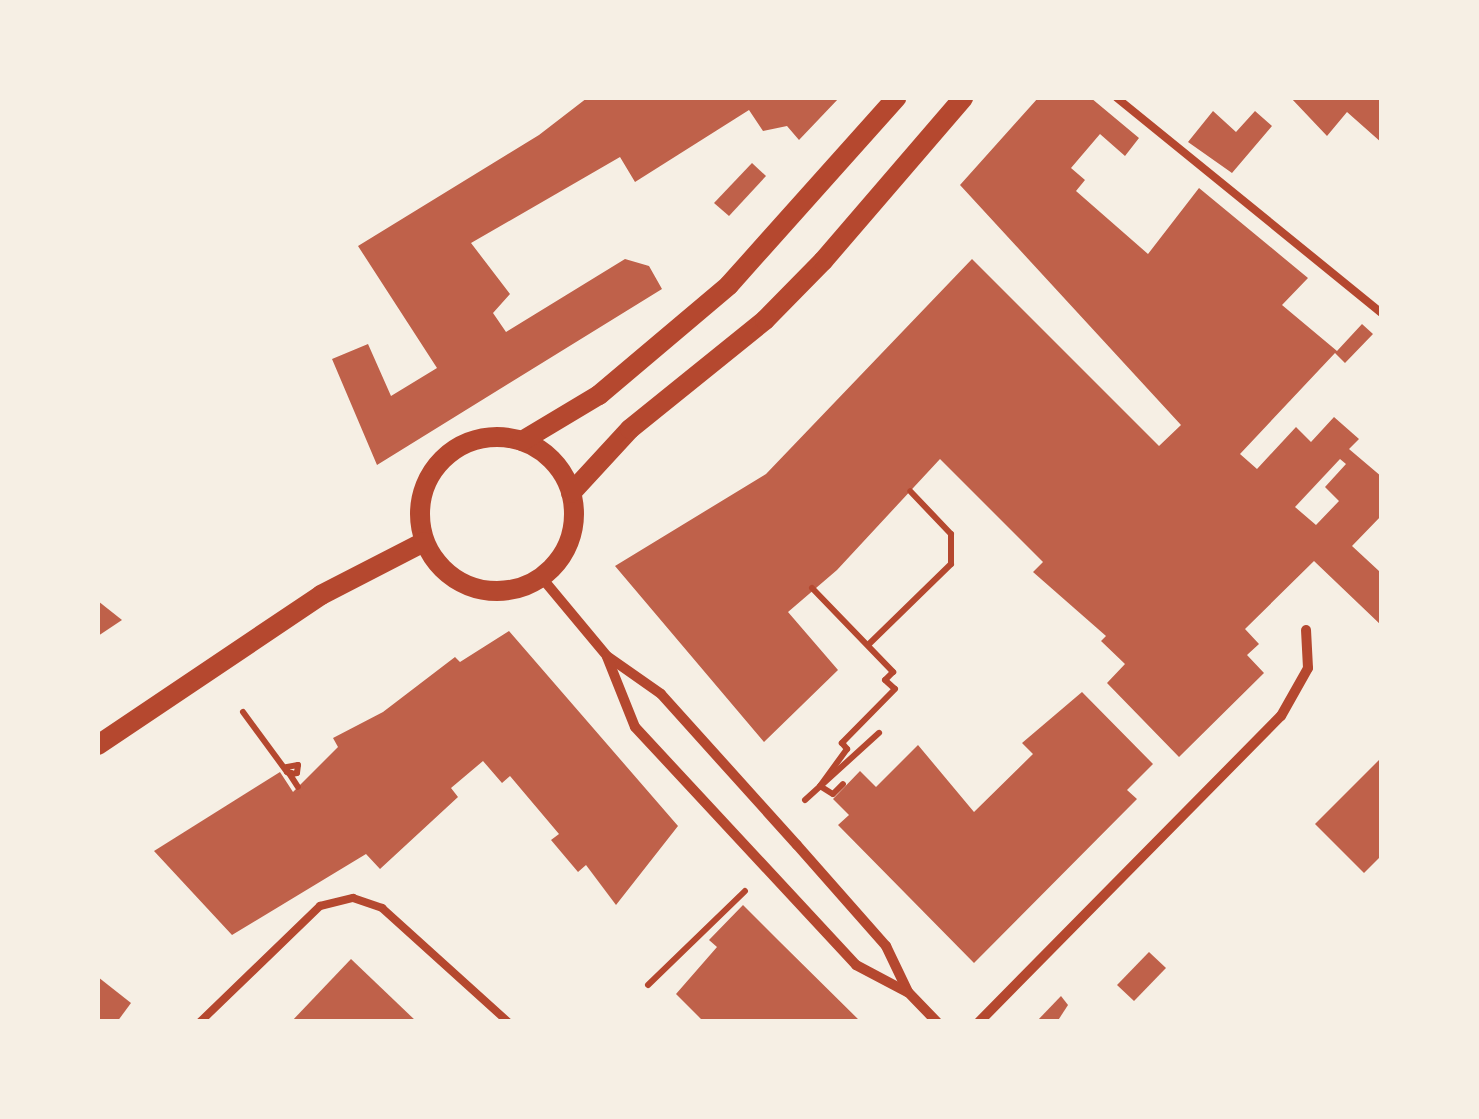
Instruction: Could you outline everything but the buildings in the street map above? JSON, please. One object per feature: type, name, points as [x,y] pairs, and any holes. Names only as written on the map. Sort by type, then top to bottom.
[{"type":"main road","points":[[522,441],[598,396],[728,286],[896,98]]},
{"type":"main road","points":[[571,493],[630,429],[765,320],[823,262],[963,98]]},
{"type":"main road","points":[[485,438],[522,441],[558,466],[571,493],[569,543],[542,578],[516,590],[465,584],[439,566],[424,542],[422,498],[435,468],[462,445],[485,438]]},
{"type":"main road","points":[[98,745],[320,595],[424,542]]},
{"type":"street","points":[[542,578],[606,656],[661,694],[686,721],[886,946],[908,992],[937,1022]]},
{"type":"street","points":[[979,1022],[1281,716],[1308,668],[1306,630]]},
{"type":"street","points":[[606,656],[635,727],[856,965],[908,992]]},
{"type":"lane","points":[[1117,98],[1382,313]]},
{"type":"lane","points":[[200,1022],[320,906],[353,898],[382,908],[508,1022]]},
{"type":"path","points":[[868,645],[951,564],[951,534],[910,491]]},
{"type":"path","points":[[812,588],[892,672],[885,680],[894,689],[842,743],[848,749],[820,786]]},
{"type":"path","points":[[243,712],[289,774],[291,773],[296,773],[298,765],[287,766],[287,770],[298,787]]},
{"type":"path","points":[[805,800],[879,733]]},
{"type":"path","points":[[820,786],[833,794],[843,784]]},
{"type":"path","points":[[648,986],[738,896]]}]
